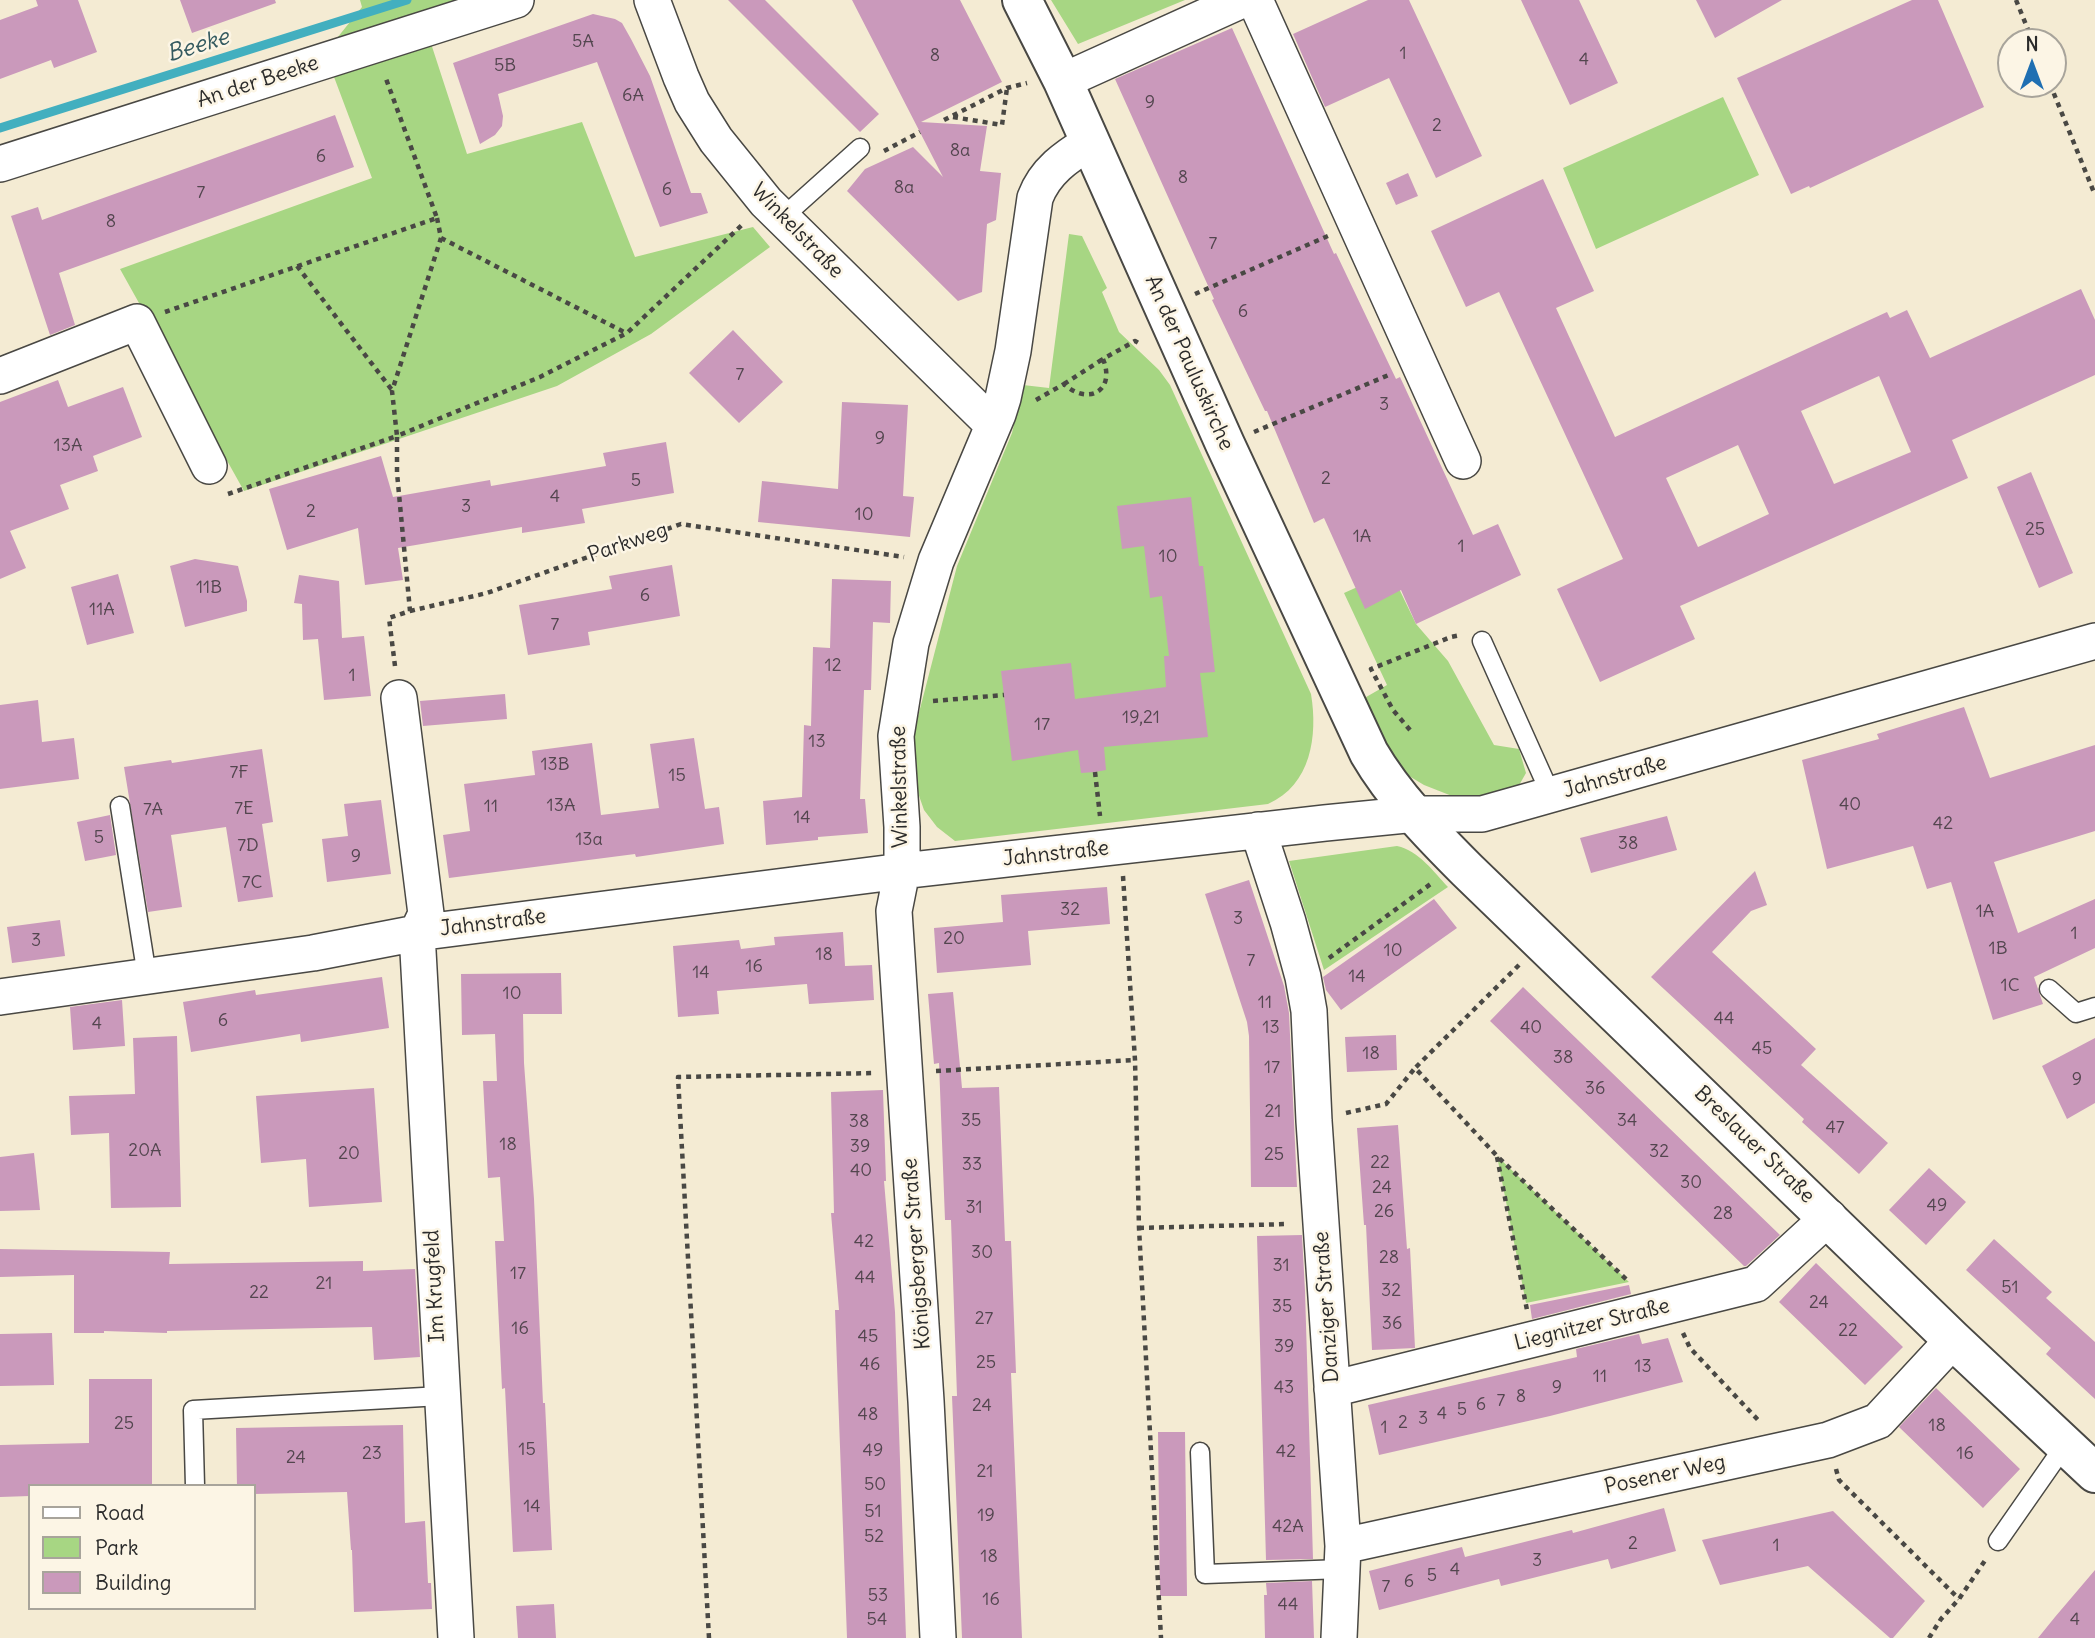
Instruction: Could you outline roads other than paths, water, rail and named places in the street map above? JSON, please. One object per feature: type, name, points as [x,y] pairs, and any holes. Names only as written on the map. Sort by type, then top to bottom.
[{"type":"street","name":"An der Beeke","points":[[0,164],[516,0]]},
{"type":"street","name":"Winkelstraße","points":[[652,0],[681,77],[705,124],[774,210],[993,425]]},
{"type":"street","points":[[1022,0],[1063,81],[1242,0]]},
{"type":"street","points":[[1255,0],[1463,461]]},
{"type":"street","name":"An der Pauluskirche","points":[[1063,81],[1225,444],[1369,753],[1387,781],[1416,814]]},
{"type":"street","name":"Winkelstraße","points":[[902,871],[896,736],[911,643],[936,561],[1003,398],[1013,351],[1035,198],[1052,169],[1090,142]]},
{"type":"street","points":[[0,376],[137,322],[209,466]]},
{"type":"street","name":"Jahnstraße","points":[[0,997],[313,953],[417,933],[902,871],[1416,814],[1482,814],[2095,642]]},
{"type":"street","points":[[399,698],[426,914],[417,933]]},
{"type":"street","name":"Breslauer Straße","points":[[1416,814],[1459,861],[2095,1474]]},
{"type":"street","name":"Danziger Straße","points":[[1258,830],[1288,922],[1310,1011],[1314,1121],[1342,1558],[1339,1638]]},
{"type":"street","name":"Königsberger Straße","points":[[902,871],[894,911],[926,1401],[938,1638]]},
{"type":"street","name":"Im Krugfeld","points":[[417,933],[456,1638]]},
{"type":"street","name":"Liegnitzer Straße","points":[[1332,1389],[1756,1284],[1829,1217]]},
{"type":"street","name":"Posener Weg","points":[[1342,1558],[1771,1451],[1828,1440],[1878,1421],[1953,1340]]},
{"type":"lane","points":[[774,210],[860,148]]},
{"type":"lane","points":[[1482,640],[1551,795]]},
{"type":"lane","points":[[120,806],[147,976]]},
{"type":"lane","points":[[2049,989],[2076,1013],[2095,1007]]},
{"type":"lane","points":[[195,1484],[194,1410],[442,1396]]},
{"type":"lane","points":[[1998,1541],[2065,1444]]},
{"type":"lane","points":[[1200,1452],[1205,1574],[1342,1558]]},
{"type":"waterway","name":"Beeke","points":[[0,128],[407,0]]}]
